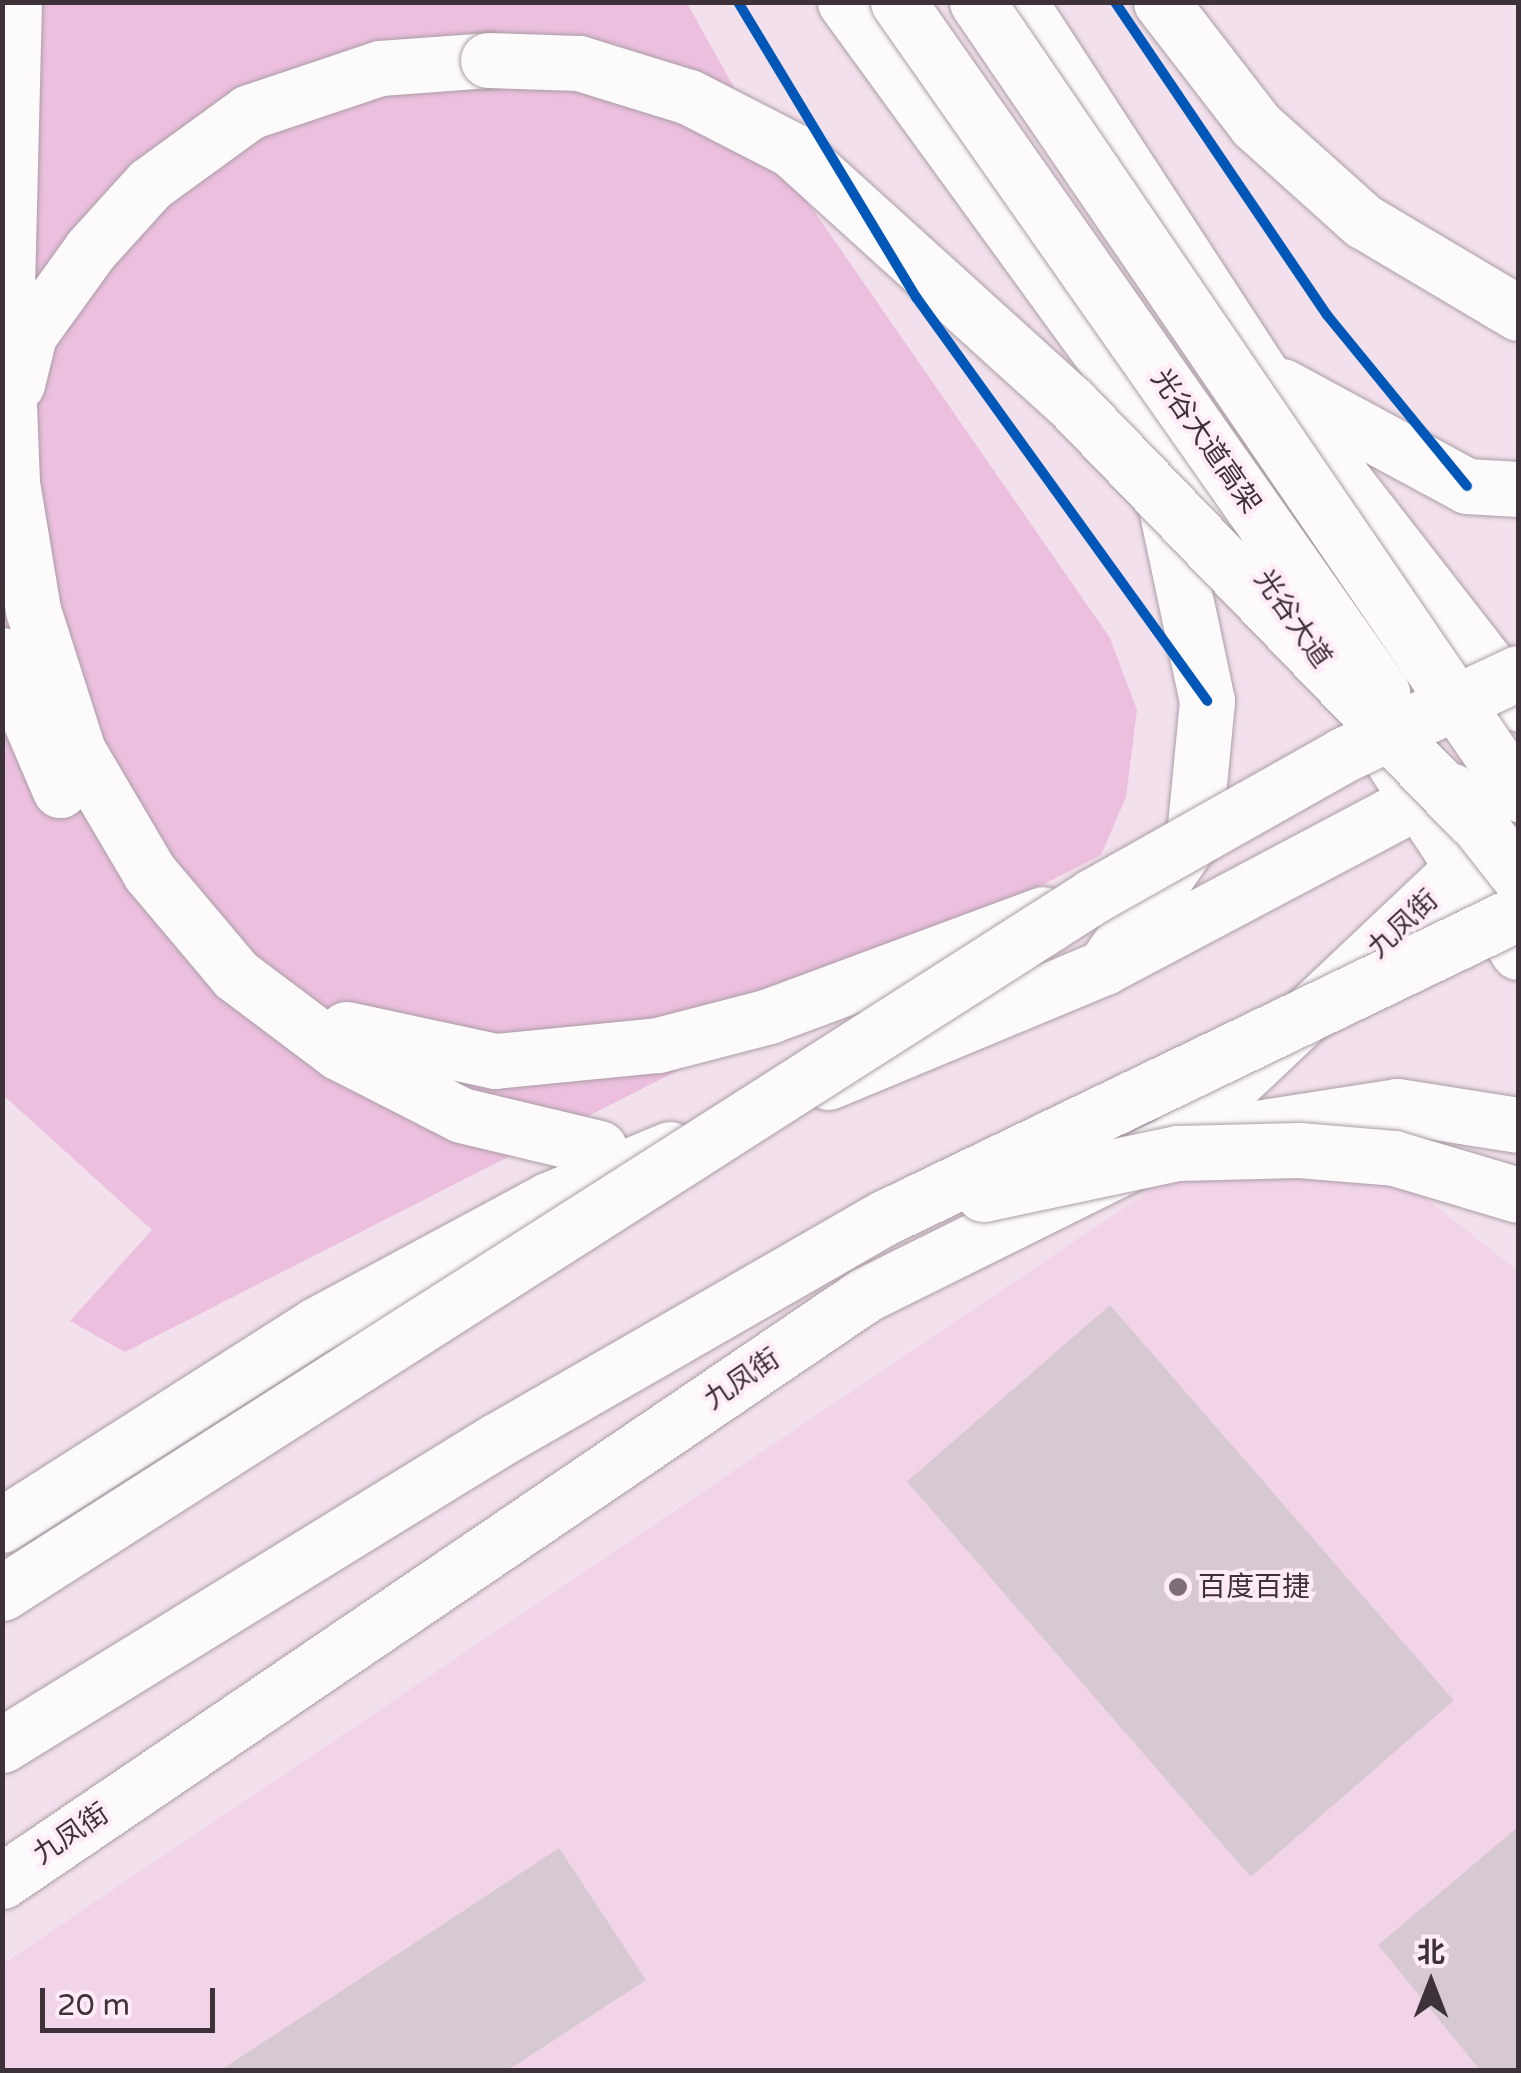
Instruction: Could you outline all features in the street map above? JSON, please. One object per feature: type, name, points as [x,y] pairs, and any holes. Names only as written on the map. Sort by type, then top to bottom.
[{"type":"main road","points":[[14,2],[6,326],[12,483],[33,610],[78,752],[150,872],[236,975],[319,1021],[430,1053],[586,1057],[770,1016],[1093,896]]},
{"type":"main road","name":"光谷大道","points":[[845,2],[902,92],[1132,392],[1420,800],[1467,842],[1518,952]]},
{"type":"main road","name":"光谷大道高架","points":[[898,2],[1467,842],[1518,875]]},
{"type":"main road","name":"光谷大道高架","points":[[978,2],[1518,794]]},
{"type":"main road","points":[[1019,2],[1262,376],[1518,704]]},
{"type":"main road","points":[[1161,2],[1256,125],[1363,221],[1518,314]]},
{"type":"main road","points":[[2,440],[29,334],[92,249],[150,184],[250,112],[380,68],[579,63],[689,97],[792,150],[1072,404],[1467,842],[1518,847]]},
{"type":"main road","points":[[1262,376],[1467,486],[1518,489]]},
{"type":"main road","points":[[1104,967],[1194,836],[1207,701],[1178,541],[1132,392]]},
{"type":"main road","points":[[2,655],[74,818],[138,897],[338,1052],[461,1115],[599,1148]]},
{"type":"main road","points":[[2,1592],[1093,896],[1343,755],[1518,673]]},
{"type":"main road","points":[[2,1525],[316,1325],[548,1200],[1104,967],[1518,747]]},
{"type":"main road","name":"九凤街","points":[[2,1880],[865,1295],[1171,1143],[1467,842]]},
{"type":"main road","points":[[2,1745],[496,1441],[860,1231],[1518,913]]},
{"type":"main road","points":[[1171,1143],[1397,1106],[1510,1132]]},
{"type":"main road","points":[[860,1231],[1078,1170],[1178,1153],[1394,1158],[1518,1196]]},
{"type":"shaded area","points":[[2,3],[687,3],[757,129],[1110,638],[1137,710],[1126,797],[1101,855],[125,1352],[70,1321],[152,1230],[3,1095]]},
{"type":"shaded area","points":[[1214,1147],[1372,1156],[1518,1271],[1518,2070],[3,2070],[3,1964]]},
{"type":"building","name":"百度百捷","points":[[1110,1305],[1454,1700],[1251,1877],[907,1481]]},
{"type":"building","points":[[1518,1827],[1518,2070],[1480,2070],[1378,1945]]},
{"type":"building","points":[[559,1848],[646,1980],[508,2070],[221,2070]]},
{"type":"cycle path","points":[[738,2],[916,297],[1207,701]]},
{"type":"cycle path","points":[[1115,2],[1327,315],[1467,486]]},
{"type":"place","name":"百度百捷","points":[[1178,1587]]}]
